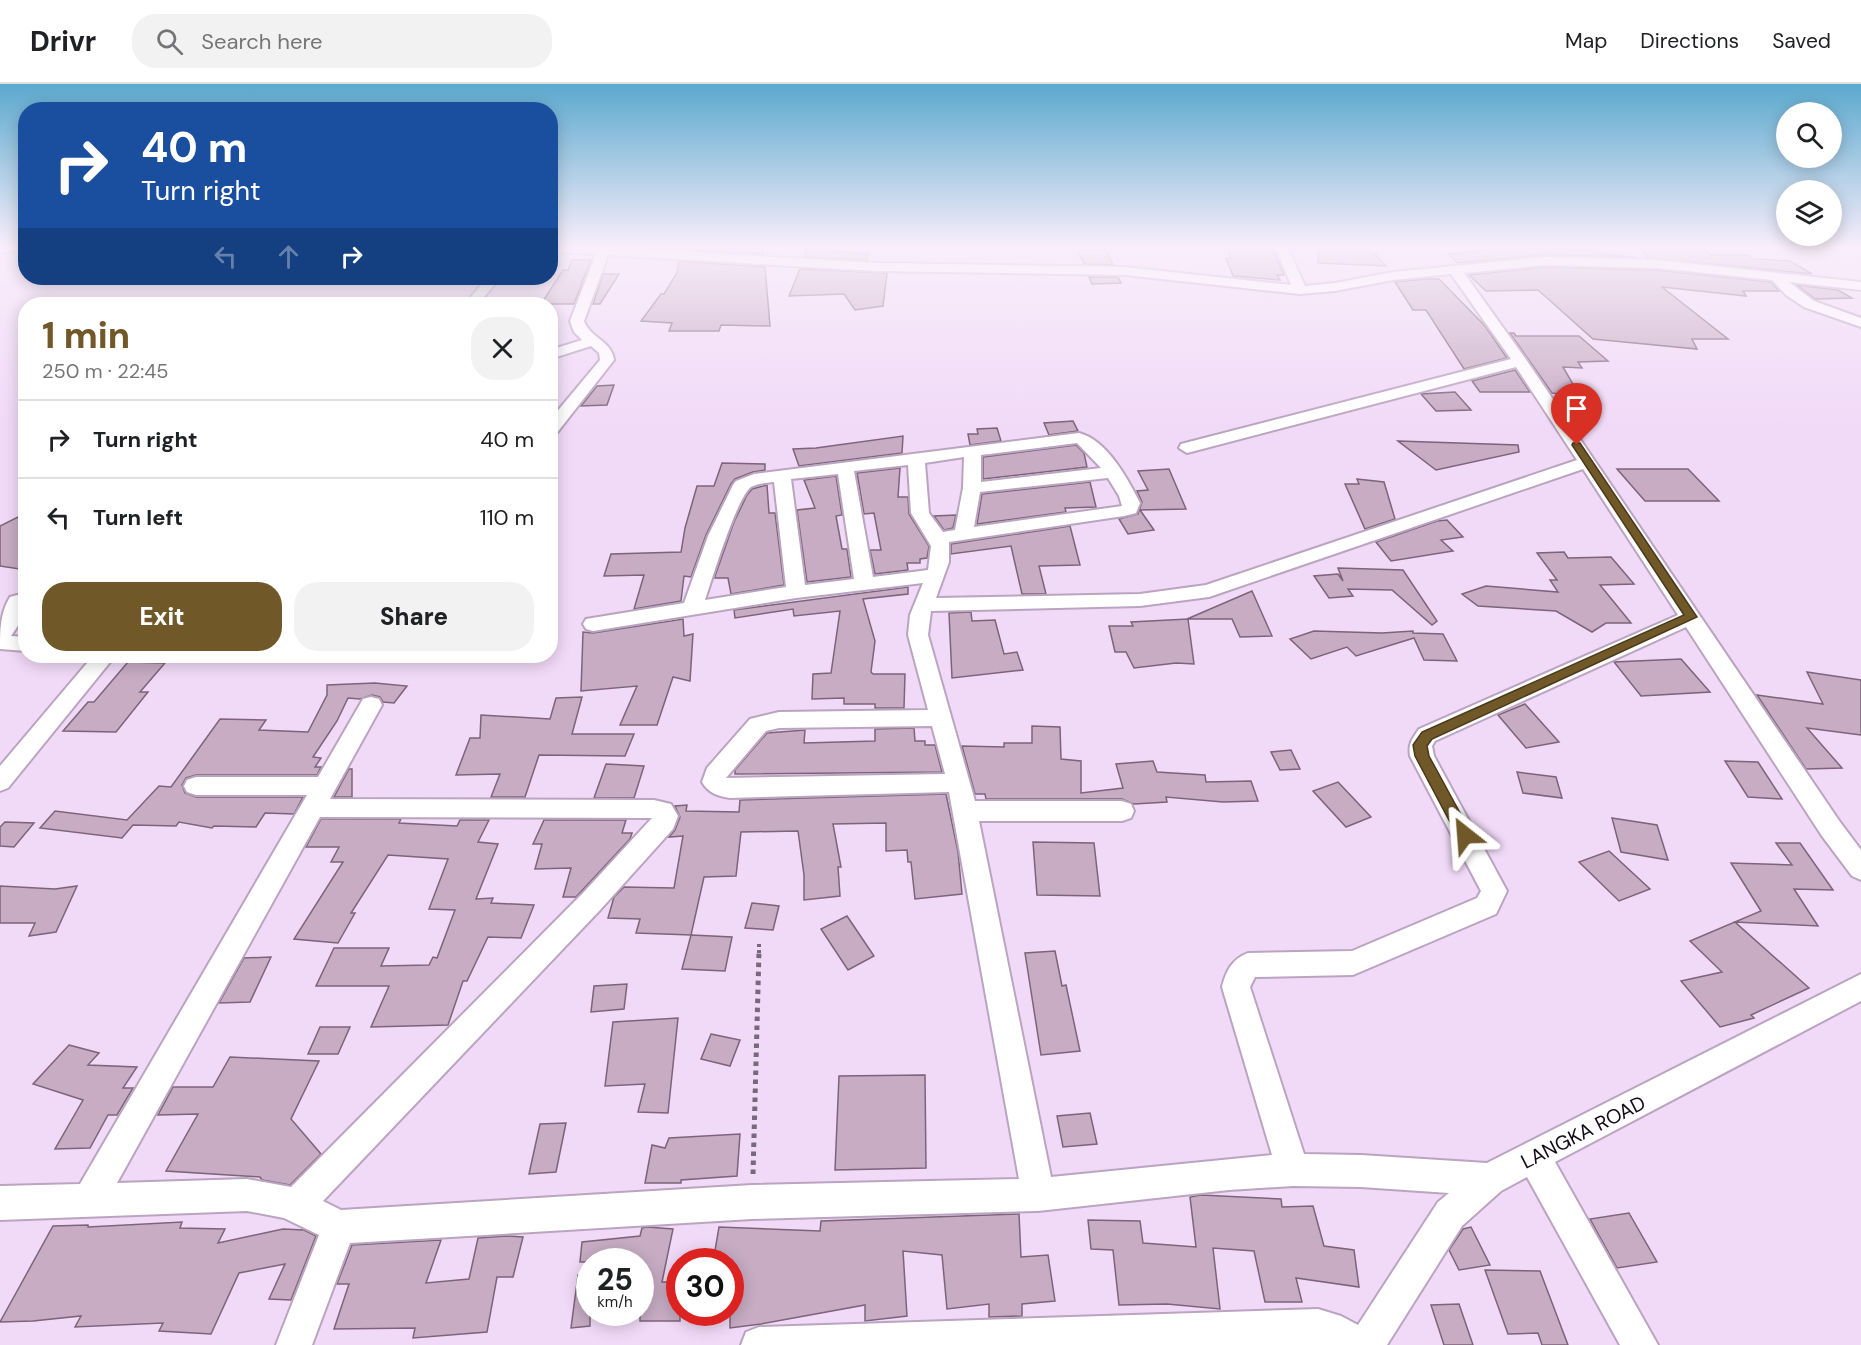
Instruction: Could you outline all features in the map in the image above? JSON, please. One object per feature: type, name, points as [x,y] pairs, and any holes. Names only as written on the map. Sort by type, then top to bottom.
[{"type":"street","points":[[558,421],[607,360],[606,351],[581,332],[577,321],[582,307]]},
{"type":"street","points":[[1481,307],[1588,462],[1831,829],[1861,869]]},
{"type":"street","points":[[1820,307],[1861,323]]},
{"type":"street","points":[[558,352],[592,341]]},
{"type":"street","points":[[1187,448],[1520,361]]},
{"type":"street","points":[[693,607],[712,549],[742,485],[754,479],[1079,438],[1088,441],[1130,500],[1130,509],[939,538]]},
{"type":"street","points":[[963,534],[972,488],[973,451]]},
{"type":"street","points":[[916,457],[920,512],[927,525],[939,538],[942,551],[936,575],[916,626],[939,718],[959,783],[1038,1195]]},
{"type":"street","points":[[925,606],[1140,600],[1209,591],[1588,462]]},
{"type":"street","points":[[845,466],[864,583]]},
{"type":"street","points":[[972,488],[1112,472]]},
{"type":"street","points":[[782,475],[795,592]]},
{"type":"street","points":[[593,624],[795,592],[936,575]]},
{"type":"street","points":[[17,601],[10,623],[0,637],[6,644],[18,644]]},
{"type":"street","points":[[1293,1170],[1236,987],[1239,976],[1248,965],[1353,963],[1487,906],[1494,891],[1422,756],[1420,745],[1427,735],[1691,617]]},
{"type":"street","points":[[3,775],[98,663]]},
{"type":"street","points":[[90,1199],[321,797],[371,705]]},
{"type":"street","points":[[939,718],[764,722],[758,725],[715,774],[714,782],[723,788],[730,789],[959,783]]},
{"type":"street","points":[[196,786],[321,797],[654,809],[662,811],[666,816],[664,822],[592,901],[297,1204]]},
{"type":"street","points":[[964,811],[1122,812]]},
{"type":"street","name":"LANGKA ROAD","points":[[1366,1345],[1449,1214],[1489,1179],[1861,987]]},
{"type":"street","points":[[1534,1157],[1640,1345]]},
{"type":"street","points":[[0,1203],[247,1195],[273,1197],[297,1204],[339,1227],[752,1202],[1038,1195],[1229,1174],[1293,1170],[1361,1171],[1489,1179]]},
{"type":"street","points":[[294,1345],[339,1227]]},
{"type":"street","points":[[759,1345],[1318,1327],[1341,1334],[1355,1345]]},
{"type":"path","points":[[752,1202],[759,944]]},
{"type":"building","points":[[651,307],[768,307],[770,326],[721,325],[719,331],[669,331],[672,323],[641,321]]},
{"type":"building","points":[[853,307],[877,307],[855,310]]},
{"type":"building","points":[[1411,307],[1466,307],[1485,326],[1507,358],[1464,369],[1426,310],[1413,310]]},
{"type":"building","points":[[1557,307],[1687,307],[1728,339],[1692,339],[1697,349],[1593,339]]},
{"type":"building","points":[[1510,333],[1516,336],[1579,336],[1608,361],[1578,362],[1582,368],[1563,367],[1585,405],[1564,403],[1559,394],[1552,393]]},
{"type":"building","points":[[1515,370],[1530,392],[1480,392],[1472,381]]},
{"type":"building","points":[[614,385],[607,405],[581,406],[597,386]]},
{"type":"building","points":[[1455,392],[1471,410],[1436,411],[1421,394]]},
{"type":"building","points":[[1073,421],[1078,431],[1049,435],[1044,423]]},
{"type":"building","points":[[997,428],[1001,441],[970,445],[968,434],[978,434],[977,429]]},
{"type":"building","points":[[903,436],[902,453],[799,466],[793,449],[816,448]]},
{"type":"building","points":[[1398,441],[1518,445],[1519,452],[1436,470]]},
{"type":"building","points":[[1076,445],[1084,453],[1087,467],[983,479],[983,457]]},
{"type":"building","points":[[722,463],[765,464],[765,470],[735,479],[731,484],[706,535],[691,577],[684,576],[681,601],[634,609],[644,575],[604,576],[611,554],[681,552],[697,486],[714,486]]},
{"type":"building","points":[[900,468],[898,497],[908,497],[909,514],[929,546],[927,558],[920,559],[920,563],[907,563],[908,570],[875,574],[870,550],[881,550],[874,513],[864,514],[857,473]]},
{"type":"building","points":[[1169,469],[1186,509],[1140,510],[1154,530],[1128,534],[1119,519],[1138,514],[1142,502],[1137,491],[1148,490],[1138,471]]},
{"type":"building","points":[[1617,469],[1688,469],[1719,501],[1645,501]]},
{"type":"building","points":[[836,476],[842,515],[836,516],[842,549],[847,549],[851,577],[807,582],[797,510],[815,508],[804,480]]},
{"type":"building","points":[[1357,479],[1384,482],[1395,519],[1365,529],[1345,484],[1359,484]]},
{"type":"building","points":[[1090,482],[1096,507],[1065,508],[1066,512],[977,524],[982,494]]},
{"type":"building","points":[[767,485],[769,513],[775,513],[784,585],[731,594],[728,578],[715,578],[715,576],[734,522],[747,495],[752,489]]},
{"type":"building","points":[[956,515],[953,528],[944,530],[934,516]]},
{"type":"building","points":[[18,517],[18,569],[0,566],[0,526]]},
{"type":"building","points":[[1447,520],[1463,537],[1441,540],[1453,551],[1391,561],[1376,542],[1437,521]]},
{"type":"building","points":[[1070,526],[1080,565],[1039,566],[1046,594],[1022,594],[1011,546],[951,554],[951,544]]},
{"type":"building","points":[[1564,552],[1568,558],[1611,557],[1634,584],[1600,585],[1631,623],[1606,623],[1592,632],[1556,611],[1478,606],[1462,594],[1486,586],[1558,592],[1550,580],[1557,580],[1537,553]]},
{"type":"building","points":[[1338,568],[1403,570],[1437,621],[1432,625],[1392,590],[1348,589],[1353,596],[1329,598],[1314,576],[1338,574],[1343,581]]},
{"type":"building","points":[[908,587],[908,594],[863,599],[875,641],[871,672],[873,674],[905,674],[904,708],[875,708],[875,704],[844,704],[844,698],[812,699],[813,674],[831,673],[840,611],[794,616],[793,609],[735,618],[734,610]]},
{"type":"building","points":[[1252,591],[1272,636],[1240,637],[1232,619],[1187,619]]},
{"type":"building","points":[[971,612],[972,621],[995,620],[1004,654],[1017,652],[1023,670],[952,678],[949,613]]},
{"type":"building","points":[[683,619],[684,636],[693,634],[690,681],[673,677],[657,725],[620,725],[637,686],[581,691],[583,632],[593,633]]},
{"type":"building","points":[[1188,619],[1194,664],[1176,663],[1134,668],[1126,652],[1115,652],[1109,626],[1133,626],[1131,622]]},
{"type":"building","points":[[1314,631],[1382,633],[1413,631],[1413,633],[1443,634],[1457,661],[1424,660],[1414,638],[1356,656],[1347,647],[1311,659],[1290,639]]},
{"type":"building","points":[[1681,659],[1710,692],[1641,696],[1614,662]]},
{"type":"building","points":[[127,663],[165,663],[140,692],[148,692],[116,732],[63,731],[88,702],[94,702]]},
{"type":"building","points":[[1807,672],[1861,680],[1861,735],[1807,728],[1842,768],[1806,769],[1757,695],[1823,704]]},
{"type":"building","points":[[375,683],[407,686],[394,703],[383,702],[380,697],[372,695],[360,699],[348,698],[337,721],[313,757],[321,758],[315,767],[321,767],[317,775],[196,775],[186,778],[182,785],[185,793],[196,797],[303,797],[294,814],[265,813],[256,827],[214,826],[212,828],[179,822],[176,826],[133,825],[122,838],[40,828],[55,811],[127,820],[159,786],[171,787],[220,719],[266,720],[259,730],[308,732],[327,695],[327,685]]},
{"type":"building","points":[[582,697],[572,734],[634,734],[625,756],[539,755],[525,797],[491,797],[500,774],[456,775],[470,738],[480,738],[481,715],[550,719],[556,698]]},
{"type":"building","points":[[1525,704],[1559,742],[1526,748],[1498,715]]},
{"type":"building","points":[[1032,726],[1060,727],[1061,759],[1081,761],[1081,793],[1123,788],[1116,764],[1153,761],[1157,772],[1205,775],[1206,782],[1251,781],[1258,801],[1223,802],[1166,797],[1167,802],[1134,804],[1122,799],[986,799],[985,794],[975,794],[962,746],[1004,747],[1004,743],[1032,743]]},
{"type":"building","points":[[914,728],[915,741],[925,741],[925,745],[935,745],[942,772],[735,774],[735,770],[767,733],[805,730],[804,743],[875,741],[875,729]]},
{"type":"building","points":[[1291,750],[1300,769],[1280,770],[1271,752]]},
{"type":"building","points":[[1725,761],[1758,762],[1782,799],[1748,797]]},
{"type":"building","points":[[606,764],[644,766],[634,798],[594,798]]},
{"type":"building","points":[[349,769],[352,769],[352,797],[334,797]]},
{"type":"building","points":[[1517,772],[1556,777],[1562,798],[1523,793]]},
{"type":"building","points":[[1338,782],[1371,817],[1346,827],[1313,791]]},
{"type":"building","points":[[946,794],[958,852],[962,894],[915,899],[911,862],[908,862],[907,850],[886,851],[886,823],[833,824],[841,867],[838,867],[840,896],[804,900],[804,875],[798,831],[741,832],[736,876],[704,877],[691,935],[636,933],[640,919],[608,918],[614,897],[624,887],[674,888],[683,836],[669,837],[675,830],[680,817],[675,806],[687,805],[686,811],[739,812],[740,800]]},
{"type":"building","points":[[1612,818],[1657,825],[1668,860],[1621,852]]},
{"type":"building","points":[[321,819],[401,819],[399,823],[457,826],[460,820],[489,820],[478,842],[498,844],[476,899],[493,898],[491,903],[534,905],[521,938],[488,937],[467,981],[463,981],[448,1025],[371,1027],[389,986],[316,986],[334,948],[389,948],[381,966],[429,965],[433,957],[437,958],[455,910],[429,909],[448,859],[388,855],[351,913],[355,913],[338,943],[294,939],[343,862],[331,862],[339,847],[306,847]]},
{"type":"building","points":[[544,820],[626,820],[622,833],[632,833],[630,839],[576,897],[563,897],[571,868],[535,869],[542,844],[533,844]]},
{"type":"building","points":[[5,822],[34,823],[14,847],[0,846],[0,827]]},
{"type":"building","points":[[1033,842],[1094,843],[1100,896],[1037,895]]},
{"type":"building","points":[[1776,843],[1800,843],[1833,890],[1794,889],[1818,926],[1735,922],[1809,988],[1751,1015],[1754,1018],[1720,1027],[1681,981],[1722,972],[1690,941],[1761,911],[1731,863],[1792,865]]},
{"type":"building","points":[[1609,851],[1650,889],[1619,901],[1579,862]]},
{"type":"building","points":[[0,886],[55,889],[77,886],[56,932],[29,936],[35,923],[0,923]]},
{"type":"building","points":[[752,903],[779,906],[773,930],[745,928]]},
{"type":"building","points":[[847,916],[874,956],[848,970],[821,929]]},
{"type":"building","points":[[691,935],[732,937],[725,971],[682,969]]},
{"type":"building","points":[[1055,951],[1062,986],[1066,985],[1080,1051],[1041,1055],[1025,953]]},
{"type":"building","points":[[271,957],[250,1002],[219,1003],[244,958]]},
{"type":"building","points":[[627,984],[624,1009],[591,1012],[594,986]]},
{"type":"building","points":[[678,1018],[668,1113],[638,1112],[645,1084],[605,1086],[613,1022]]},
{"type":"building","points":[[320,1027],[350,1027],[338,1054],[308,1054]]},
{"type":"building","points":[[711,1034],[740,1040],[730,1066],[701,1059]]},
{"type":"building","points":[[69,1045],[99,1053],[88,1065],[137,1067],[123,1088],[133,1088],[117,1115],[108,1115],[90,1148],[55,1149],[83,1100],[33,1084]]},
{"type":"building","points":[[230,1057],[319,1061],[291,1119],[321,1154],[290,1185],[262,1180],[260,1177],[166,1171],[198,1114],[158,1115],[173,1087],[213,1087]]},
{"type":"building","points":[[925,1075],[926,1168],[835,1170],[839,1076]]},
{"type":"building","points":[[1090,1113],[1097,1144],[1063,1147],[1057,1116]]},
{"type":"building","points":[[566,1123],[556,1172],[529,1174],[540,1124]]},
{"type":"building","points":[[740,1134],[737,1176],[681,1180],[681,1183],[645,1183],[652,1145],[665,1148],[669,1138]]},
{"type":"building","points":[[1201,1195],[1281,1199],[1282,1207],[1313,1206],[1324,1246],[1354,1250],[1359,1287],[1296,1278],[1302,1302],[1265,1302],[1254,1251],[1213,1248],[1220,1309],[1167,1304],[1119,1305],[1113,1250],[1091,1249],[1088,1220],[1140,1221],[1143,1243],[1196,1247],[1190,1197]]},
{"type":"building","points":[[1629,1213],[1657,1262],[1617,1268],[1590,1219]]},
{"type":"building","points":[[1019,1214],[1021,1257],[1048,1255],[1055,1301],[1022,1304],[1022,1316],[989,1317],[989,1304],[947,1309],[942,1255],[903,1251],[907,1316],[865,1321],[865,1305],[761,1324],[730,1328],[730,1326],[744,1326],[744,1248],[715,1248],[719,1227],[820,1231],[821,1221]]},
{"type":"building","points":[[182,1222],[180,1228],[225,1229],[218,1243],[283,1229],[304,1230],[316,1236],[291,1300],[269,1299],[285,1264],[239,1273],[211,1334],[159,1331],[163,1323],[75,1327],[81,1316],[0,1322],[53,1226],[88,1225],[88,1227]]},
{"type":"building","points":[[1471,1227],[1490,1265],[1459,1270],[1449,1250],[1463,1229]]},
{"type":"building","points":[[642,1228],[673,1229],[669,1248],[666,1248],[662,1282],[666,1282],[666,1321],[654,1321],[654,1248],[581,1248],[582,1242],[640,1236]]},
{"type":"building","points":[[523,1237],[513,1277],[497,1277],[487,1332],[413,1338],[415,1328],[334,1329],[349,1284],[337,1284],[352,1245],[441,1240],[426,1283],[469,1279],[478,1238]]},
{"type":"building","points":[[1485,1270],[1540,1271],[1568,1345],[1542,1345],[1538,1333],[1508,1334]]},
{"type":"building","points":[[576,1290],[576,1326],[590,1326],[571,1328]]},
{"type":"building","points":[[1459,1304],[1473,1345],[1444,1345],[1431,1305]]},
{"type":"route","points":[[1465,835],[1422,756],[1420,745],[1427,735],[1691,617],[1577,445]]}]
